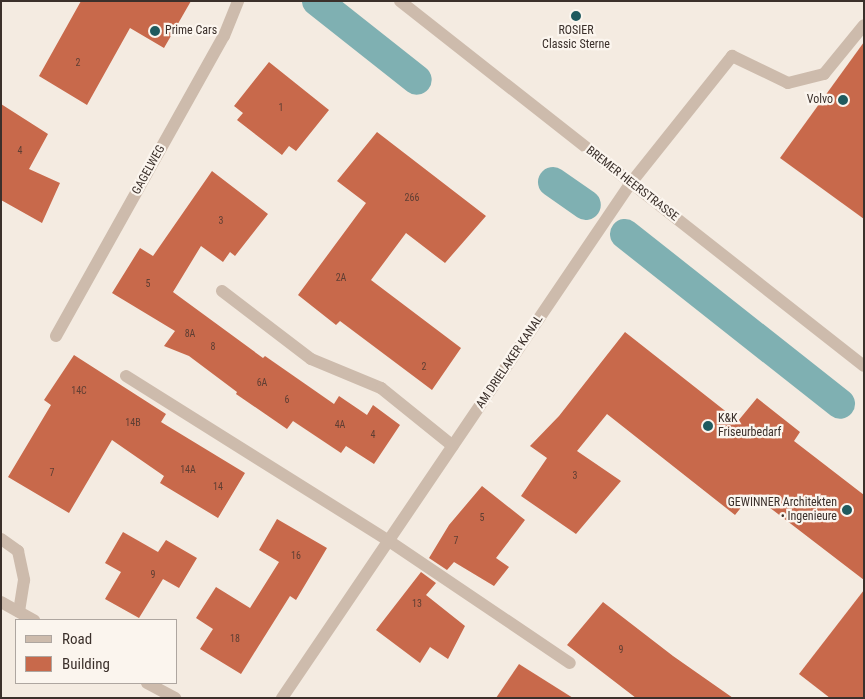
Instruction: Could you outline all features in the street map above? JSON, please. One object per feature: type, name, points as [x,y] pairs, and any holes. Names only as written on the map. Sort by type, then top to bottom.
[{"type":"street","name":"GAGELWEG","points":[[56,336],[224,36],[238,1]]},
{"type":"street","name":"BREMER HEERSTRASSE","points":[[400,1],[630,184],[864,366]]},
{"type":"street","name":"AM DRIELAKER KANAL","points":[[282,698],[630,184],[732,56],[788,83],[824,74],[864,25]]},
{"type":"street","points":[[222,291],[311,359],[381,388],[453,446]]},
{"type":"street","points":[[126,376],[389,541],[570,663]]},
{"type":"street","points":[[1,539],[18,551],[24,580],[19,612]]},
{"type":"street","points":[[1,602],[32,619]]},
{"type":"street","points":[[149,684],[174,698]]},
{"type":"building","points":[[81,1],[191,1],[164,48],[130,28],[87,105],[39,76]]},
{"type":"building","name":"Volvo","points":[[864,42],[864,219],[780,158]]},
{"type":"building","points":[[269,62],[329,110],[296,151],[289,146],[282,155],[237,120],[243,113],[234,106]]},
{"type":"building","points":[[1,104],[48,134],[29,169],[60,183],[42,223],[1,200]]},
{"type":"building","points":[[377,132],[486,216],[445,263],[406,233],[371,280],[461,348],[432,390],[340,321],[336,325],[298,295],[366,203],[337,181]]},
{"type":"building","points":[[212,171],[268,214],[235,256],[230,252],[223,262],[201,246],[173,292],[263,358],[265,356],[334,404],[339,396],[367,415],[373,405],[400,425],[374,464],[346,446],[341,453],[293,421],[287,429],[236,394],[237,392],[189,356],[164,346],[175,331],[112,293],[140,248],[153,256]]},
{"type":"building","points":[[625,332],[738,421],[757,398],[800,432],[794,441],[864,495],[864,580],[752,494],[735,515],[607,414],[577,451],[621,481],[576,534],[521,496],[547,458],[530,446],[559,416]]},
{"type":"building","points":[[74,355],[166,414],[161,422],[245,473],[218,518],[160,483],[164,476],[112,440],[69,513],[8,477],[51,405],[44,400]]},
{"type":"building","points":[[482,486],[525,520],[496,558],[509,567],[494,586],[454,562],[447,570],[429,558],[449,525]]},
{"type":"building","points":[[277,519],[327,548],[296,600],[290,596],[241,674],[200,649],[213,629],[196,618],[216,587],[250,608],[279,562],[259,550]]},
{"type":"building","points":[[123,532],[158,552],[166,540],[197,558],[179,588],[163,579],[139,618],[105,599],[121,572],[105,563]]},
{"type":"building","points":[[421,572],[436,583],[426,595],[465,626],[448,659],[430,647],[420,663],[376,630]]},
{"type":"building","points":[[864,590],[864,698],[830,698],[799,674]]},
{"type":"building","points":[[603,602],[673,656],[733,698],[636,698],[567,645]]},
{"type":"building","points":[[519,664],[573,698],[496,698]]},
{"type":"waterway","points":[[317,1],[417,80]]},
{"type":"waterway","points":[[553,182],[586,205]]},
{"type":"waterway","points":[[625,234],[840,404]]},
{"type":"place","name":"ROSIER Classic Sterne","points":[[576,16]]},
{"type":"place","name":"Prime Cars","points":[[155,31]]},
{"type":"place","name":"Volvo","points":[[843,100]]},
{"type":"place","name":"K&K Friseurbedarf","points":[[708,426]]},
{"type":"place","name":"GEWINNER Architekten • Ingenieure","points":[[847,510]]}]
